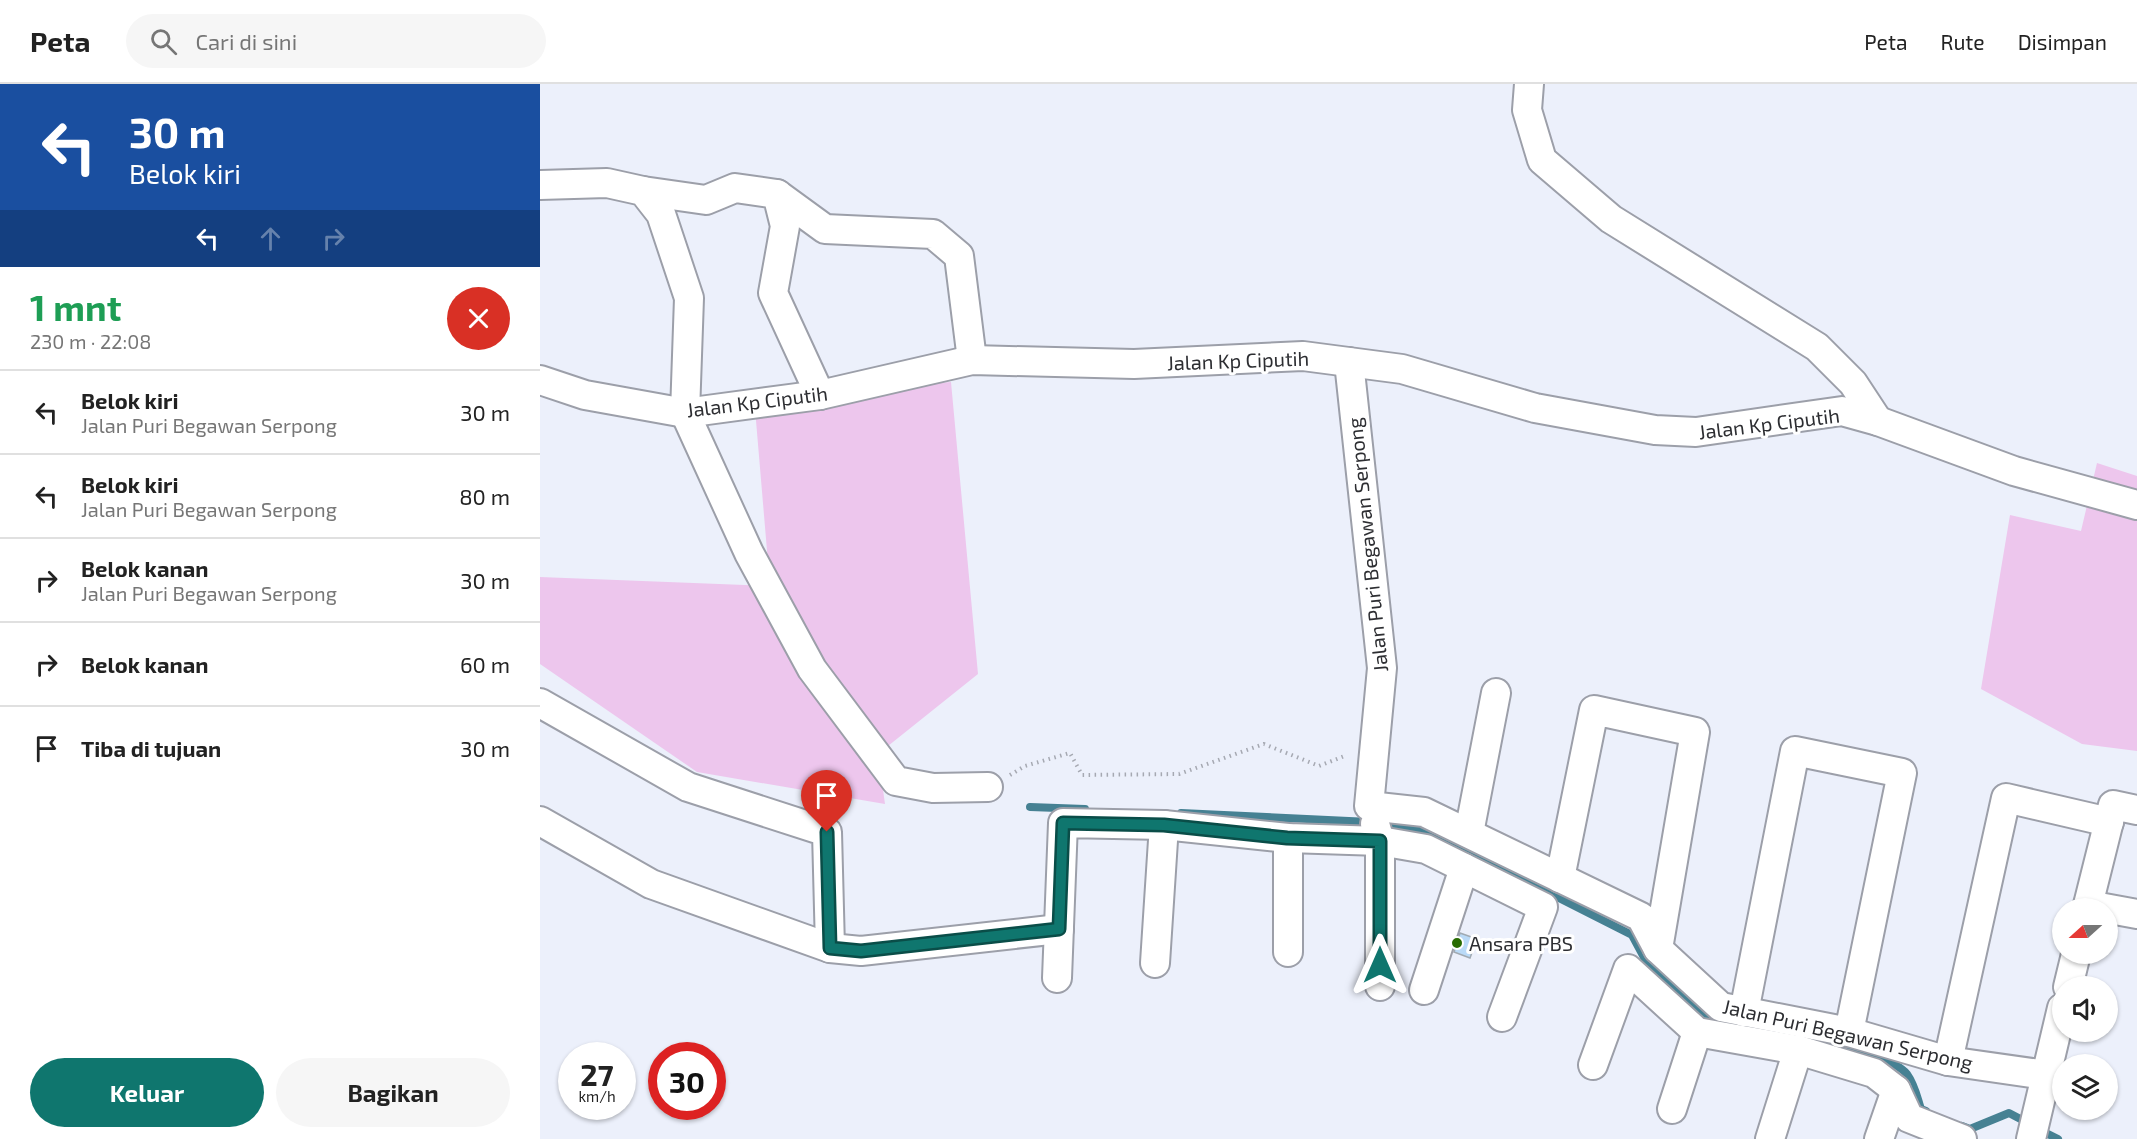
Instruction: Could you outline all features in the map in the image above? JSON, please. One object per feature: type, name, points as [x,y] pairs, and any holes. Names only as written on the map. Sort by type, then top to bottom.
[{"type":"street","points":[[1530,84],[1527,110],[1542,160],[1611,219],[1817,347],[1853,383],[1878,421]]},
{"type":"street","points":[[540,185],[607,183],[706,200],[735,188],[777,194],[825,229],[933,234],[959,256],[972,360]]},
{"type":"street","points":[[643,191],[662,214],[689,298],[686,413],[749,553],[812,669],[896,781],[933,788],[988,787]]},
{"type":"street","points":[[777,194],[785,226],[773,293],[820,395]]},
{"type":"street","name":"Jalan Kp Ciputih","points":[[540,380],[585,394],[686,413],[820,395],[972,360],[1134,364],[1303,356],[1401,369],[1535,408],[1655,430],[1696,432],[1842,411],[1878,421],[2013,471],[2137,505]]},
{"type":"street","name":"Jalan Puri Begawan Serpong","points":[[1349,362],[1382,668],[1370,806],[1424,812],[1641,917],[1658,950],[1721,1007],[1848,1032],[1948,1061],[2046,1075]]},
{"type":"street","points":[[1469,833],[1496,693]]},
{"type":"street","points":[[540,702],[688,788],[827,832],[830,948]]},
{"type":"street","points":[[1560,878],[1594,710],[1695,732],[1658,950]]},
{"type":"street","points":[[1744,1012],[1795,751],[1902,772],[1848,1032]]},
{"type":"street","points":[[1948,1061],[2006,798],[2109,822]]},
{"type":"street","points":[[2089,898],[2113,805],[2137,810]]},
{"type":"street","points":[[1370,806],[1380,841],[1380,986]]},
{"type":"street","points":[[540,821],[651,884],[830,948],[861,951],[1059,929]]},
{"type":"street","points":[[1057,978],[1063,823],[1164,825],[1287,838],[1380,841],[1426,849],[1544,907],[1502,1017]]},
{"type":"street","points":[[1155,963],[1164,825]]},
{"type":"street","points":[[1287,838],[1288,952]]},
{"type":"street","points":[[1424,990],[1464,868]]},
{"type":"street","points":[[2118,911],[2137,914]]},
{"type":"street","name":"Jalan Puri Begawan Serpong","points":[[1593,1065],[1628,969],[1697,1032],[1798,1050],[1874,1074],[1896,1090]]},
{"type":"street","points":[[1672,1109],[1697,1032]]},
{"type":"street","points":[[2034,1127],[2054,1042]]},
{"type":"street","points":[[1770,1139],[1798,1050]]},
{"type":"street","points":[[1879,1139],[1896,1090]]},
{"type":"street","points":[[1896,1090],[1909,1118],[1962,1139]]},
{"type":"path","points":[[988,787],[1025,766],[1070,753],[1082,775],[1179,774],[1264,744],[1319,766],[1347,755],[1376,732]]},
{"type":"shaded area","points":[[951,382],[978,674],[878,754],[885,804],[697,772],[540,664],[540,577],[770,586],[754,397]]},
{"type":"shaded area","points":[[2097,463],[2137,476],[2137,751],[2082,744],[1981,689],[2010,515],[2081,531]]},
{"type":"building","points":[[1460,933],[1477,939],[1470,958],[1454,952]]},
{"type":"waterway","points":[[1030,807],[1085,809]]},
{"type":"waterway","points":[[1181,813],[1370,822]]},
{"type":"waterway","points":[[1382,824],[1425,830],[1632,935],[1646,961],[1709,1020],[1737,1024]]},
{"type":"waterway","points":[[1805,1037],[1874,1056],[1899,1067],[1910,1078],[1921,1109],[1926,1111]]},
{"type":"waterway","points":[[1962,1126],[1970,1129],[2009,1113],[2028,1123]]},
{"type":"waterway","points":[[2038,1129],[2058,1139]]},
{"type":"place","name":"Ansara PBS","points":[[1457,943]]},
{"type":"route","points":[[827,832],[830,948],[861,951],[1059,929],[1063,823],[1164,825],[1287,838],[1380,841],[1380,965]]}]
